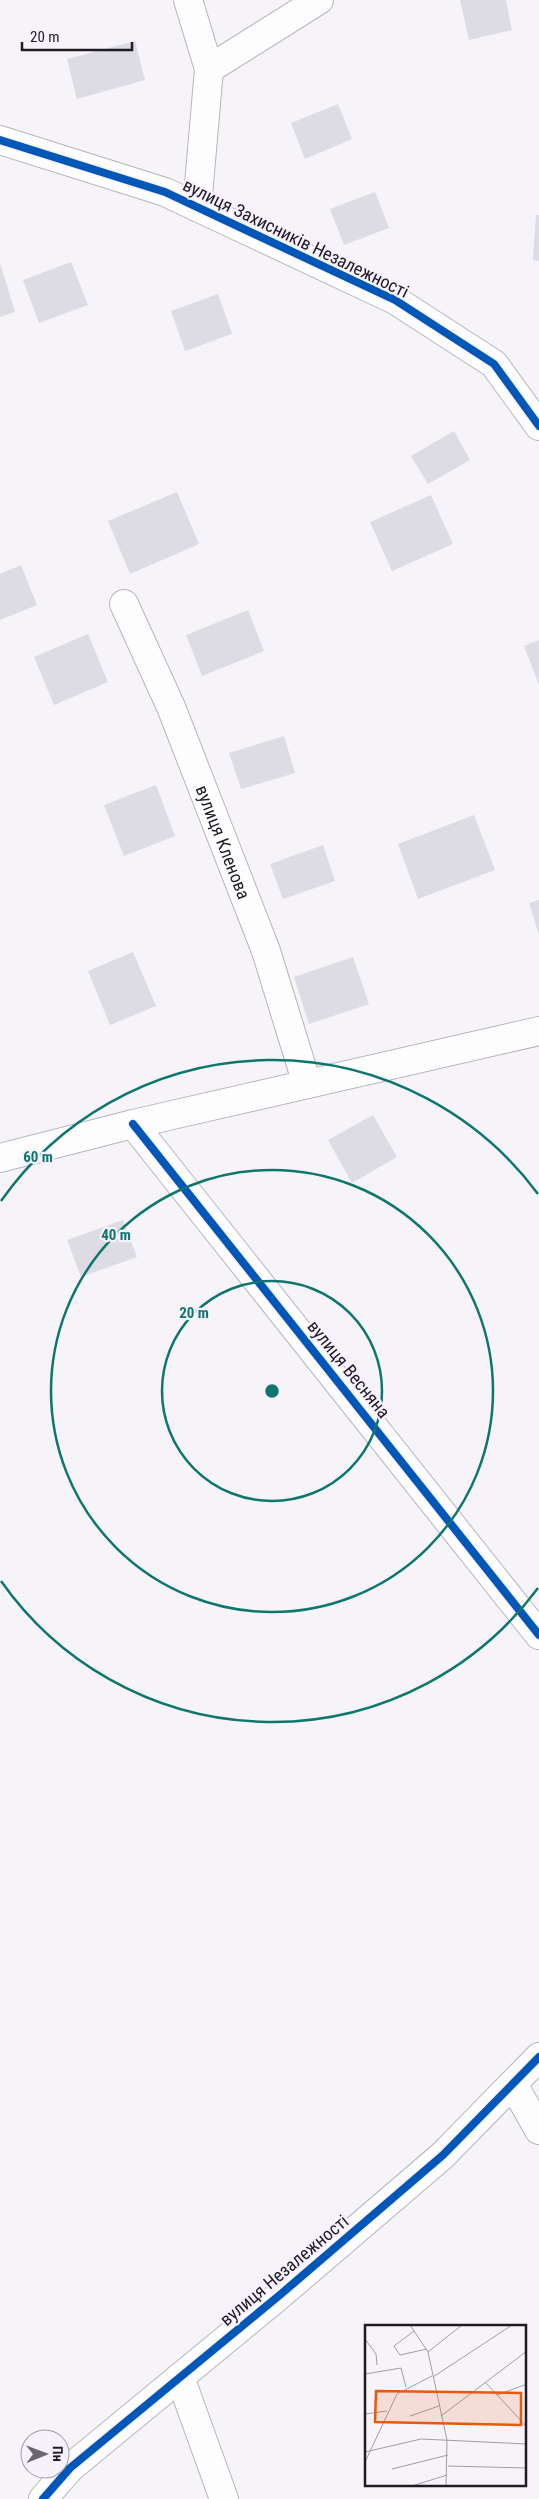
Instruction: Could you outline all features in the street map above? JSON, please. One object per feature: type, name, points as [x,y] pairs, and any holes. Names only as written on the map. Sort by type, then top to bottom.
[{"type":"street","points":[[188,0],[209,69],[197,207]]},
{"type":"street","points":[[209,69],[319,0]]},
{"type":"street","name":"вулиця Захисників Незалежності","points":[[0,140],[165,192],[395,300],[494,364],[539,426]]},
{"type":"street","name":"вулиця Кленова","points":[[124,604],[171,707],[266,952],[307,1084]]},
{"type":"street","points":[[0,1158],[133,1124],[539,1031]]},
{"type":"street","name":"вулиця Весняна","points":[[133,1124],[539,1634]]},
{"type":"street","name":"вулиця Незалежності","points":[[43,2499],[70,2468],[443,2155],[539,2057]]},
{"type":"street","points":[[513,2084],[539,2130]]},
{"type":"street","points":[[180,2377],[224,2499]]},
{"type":"building","points":[[460,0],[506,0],[512,30],[469,40]]},
{"type":"building","points":[[135,41],[145,80],[77,99],[67,59]]},
{"type":"building","points":[[338,104],[352,139],[305,159],[291,123]]},
{"type":"building","points":[[375,192],[389,228],[344,245],[330,209]]},
{"type":"building","points":[[536,215],[539,215],[539,261],[533,260]]},
{"type":"building","points":[[71,262],[88,305],[39,323],[23,280]]},
{"type":"building","points":[[0,263],[15,312],[0,317]]},
{"type":"building","points":[[218,294],[232,334],[185,351],[171,311]]},
{"type":"building","points":[[454,431],[470,460],[428,484],[411,456]]},
{"type":"building","points":[[177,492],[199,544],[130,574],[108,521]]},
{"type":"building","points":[[431,495],[453,544],[392,571],[370,522]]},
{"type":"building","points":[[21,565],[37,605],[0,620],[0,574]]},
{"type":"building","points":[[248,610],[264,651],[202,676],[186,635]]},
{"type":"building","points":[[88,634],[108,682],[54,705],[34,657]]},
{"type":"building","points":[[539,640],[539,685],[524,646]]},
{"type":"building","points":[[284,736],[295,773],[241,789],[229,753]]},
{"type":"building","points":[[156,785],[175,836],[124,856],[104,805]]},
{"type":"building","points":[[474,815],[495,870],[418,899],[398,844]]},
{"type":"building","points":[[323,845],[335,881],[283,899],[270,864]]},
{"type":"building","points":[[539,900],[539,935],[529,903]]},
{"type":"building","points":[[133,952],[156,1006],[110,1025],[88,971]]},
{"type":"building","points":[[353,957],[369,1004],[309,1024],[294,977]]},
{"type":"building","points":[[373,1115],[397,1157],[352,1183],[328,1140]]},
{"type":"building","points":[[123,1220],[137,1257],[81,1277],[67,1240]]},
{"type":"cycle path","points":[[0,140],[165,192],[395,300],[494,364],[539,426]]},
{"type":"cycle path","points":[[133,1124],[539,1635]]},
{"type":"cycle path","points":[[43,2499],[70,2468],[281,2294],[443,2155],[539,2057]]}]
